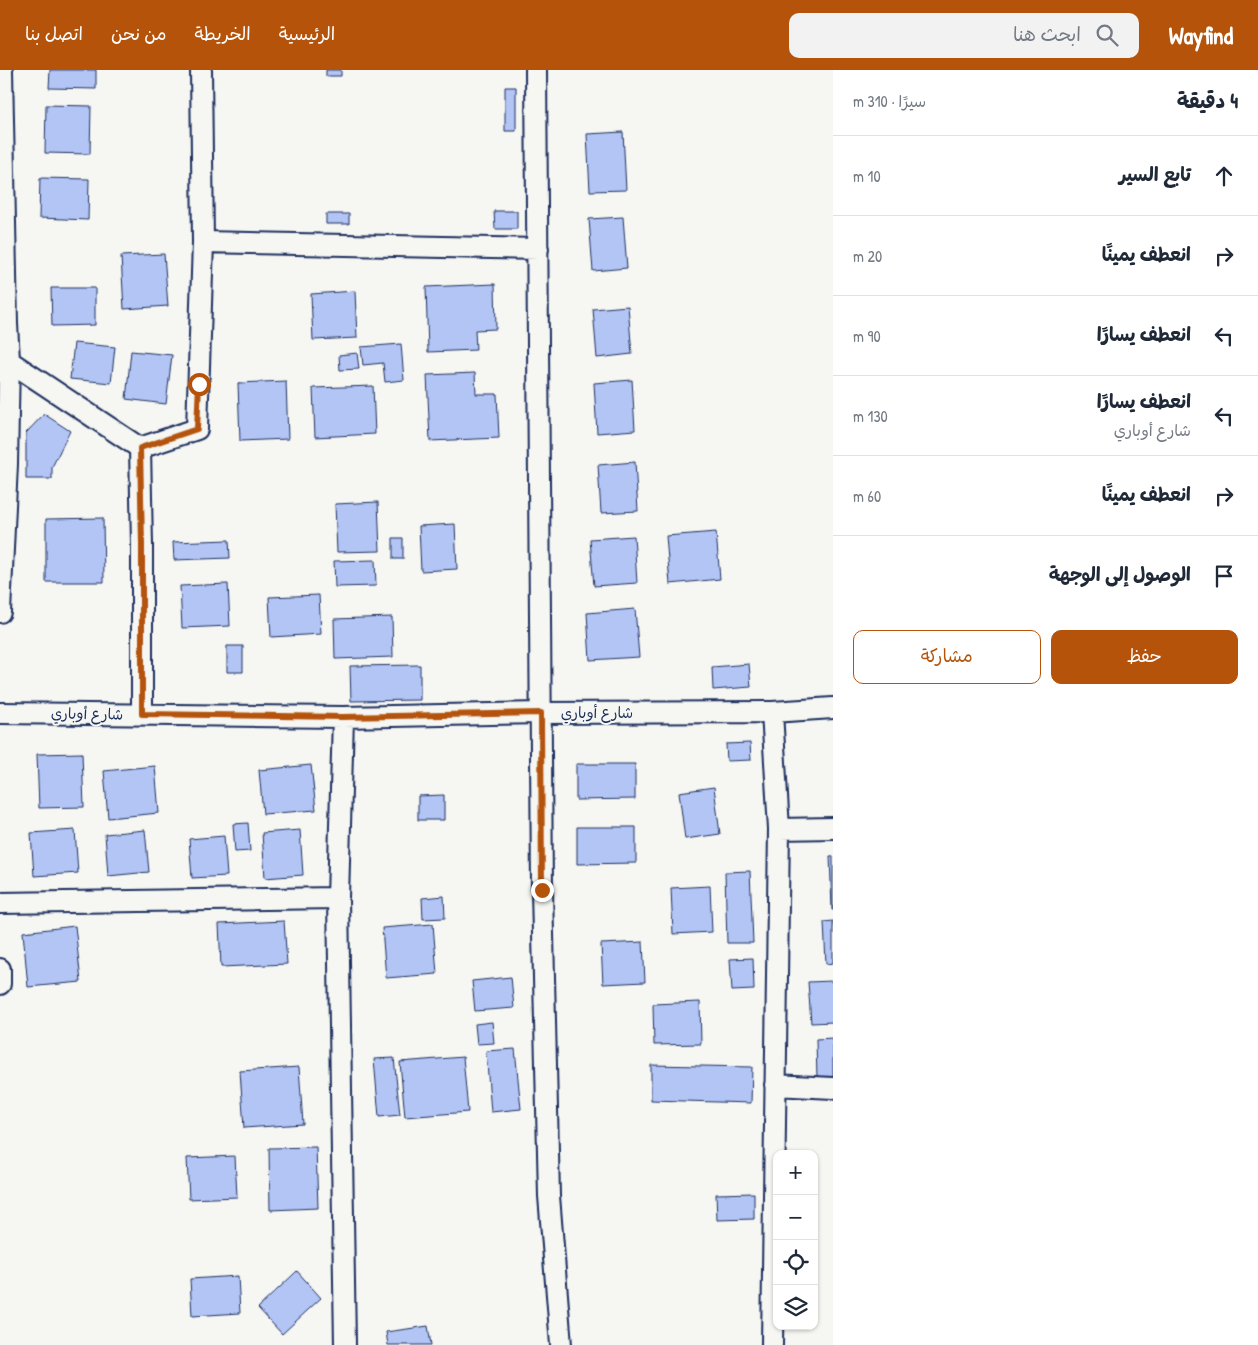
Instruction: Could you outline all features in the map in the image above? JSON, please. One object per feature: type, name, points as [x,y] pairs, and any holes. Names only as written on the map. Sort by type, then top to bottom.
[{"type":"street","points":[[0,612],[6,324],[2,70]]},
{"type":"street","points":[[140,448],[197,429],[203,242],[201,70]]},
{"type":"street","points":[[536,70],[543,900],[549,1196],[561,1345]]},
{"type":"street","points":[[203,242],[538,249]]},
{"type":"street","points":[[4,358],[140,448]]},
{"type":"street","points":[[140,448],[142,714]]},
{"type":"street","name":"شارع أوباري","points":[[0,713],[343,717],[541,713],[772,712],[833,708]]},
{"type":"street","points":[[772,712],[779,829],[772,1345]]},
{"type":"street","points":[[343,717],[338,898],[345,1345]]},
{"type":"street","points":[[779,829],[833,828]]},
{"type":"street","points":[[0,903],[338,898]]},
{"type":"street","points":[[0,969],[0,984]]},
{"type":"street","points":[[775,1085],[833,1088]]},
{"type":"building","points":[[50,70],[96,70],[96,89],[49,88]]},
{"type":"building","points":[[326,70],[341,70],[341,76],[326,76]]},
{"type":"building","points":[[505,87],[516,87],[516,131],[505,131]]},
{"type":"building","points":[[46,105],[91,106],[90,154],[45,153]]},
{"type":"building","points":[[623,132],[626,190],[590,191],[587,134]]},
{"type":"building","points":[[40,178],[89,179],[88,220],[39,218]]},
{"type":"building","points":[[494,211],[517,211],[517,229],[495,229]]},
{"type":"building","points":[[326,214],[349,214],[349,224],[326,224]]},
{"type":"building","points":[[623,217],[627,268],[593,271],[589,219]]},
{"type":"building","points":[[164,254],[168,306],[124,309],[121,256]]},
{"type":"building","points":[[495,284],[496,329],[475,330],[476,350],[428,352],[426,287]]},
{"type":"building","points":[[51,288],[95,288],[95,325],[52,326]]},
{"type":"building","points":[[355,291],[357,338],[313,340],[311,294]]},
{"type":"building","points":[[628,306],[632,354],[597,358],[593,309]]},
{"type":"building","points":[[74,343],[115,347],[111,383],[70,379]]},
{"type":"building","points":[[401,344],[404,380],[385,382],[383,363],[363,365],[361,347]]},
{"type":"building","points":[[131,351],[172,355],[166,404],[126,399]]},
{"type":"building","points":[[357,353],[359,369],[340,370],[339,355]]},
{"type":"building","points":[[475,373],[476,394],[497,394],[499,438],[430,441],[427,375]]},
{"type":"building","points":[[632,380],[635,430],[597,433],[594,383]]},
{"type":"building","points":[[286,381],[288,439],[240,441],[238,383]]},
{"type":"building","points":[[373,386],[375,434],[315,437],[313,388]]},
{"type":"building","points":[[44,414],[70,431],[52,467],[52,479],[26,479],[26,433]]},
{"type":"building","points":[[635,462],[638,511],[601,513],[598,465]]},
{"type":"building","points":[[378,502],[380,551],[337,552],[335,504]]},
{"type":"building","points":[[103,518],[104,582],[46,582],[46,519]]},
{"type":"building","points":[[455,524],[457,569],[421,571],[419,526]]},
{"type":"building","points":[[716,532],[720,579],[670,584],[666,536]]},
{"type":"building","points":[[634,536],[637,583],[594,586],[590,539]]},
{"type":"building","points":[[393,538],[403,538],[403,559],[393,559]]},
{"type":"building","points":[[229,540],[230,558],[174,560],[173,542]]},
{"type":"building","points":[[375,560],[376,586],[335,587],[334,561]]},
{"type":"building","points":[[228,584],[230,626],[182,628],[180,586]]},
{"type":"building","points":[[319,595],[321,634],[271,637],[269,597]]},
{"type":"building","points":[[635,609],[639,657],[590,660],[587,613]]},
{"type":"building","points":[[392,617],[393,657],[335,659],[334,619]]},
{"type":"building","points":[[227,646],[243,646],[243,672],[227,672]]},
{"type":"building","points":[[749,664],[751,687],[713,690],[712,667]]},
{"type":"building","points":[[420,665],[420,700],[351,701],[350,666]]},
{"type":"building","points":[[750,743],[751,760],[727,761],[726,744]]},
{"type":"building","points":[[82,753],[84,807],[39,808],[37,754]]},
{"type":"building","points":[[576,764],[635,764],[635,799],[576,800]]},
{"type":"building","points":[[311,765],[316,810],[263,814],[259,770]]},
{"type":"building","points":[[155,766],[159,813],[108,818],[104,771]]},
{"type":"building","points":[[714,787],[720,834],[685,839],[679,792]]},
{"type":"building","points":[[444,795],[444,820],[418,820],[418,796]]},
{"type":"building","points":[[248,823],[250,851],[235,852],[233,824]]},
{"type":"building","points":[[577,827],[636,827],[636,863],[577,864]]},
{"type":"building","points":[[75,830],[78,873],[34,876],[31,833]]},
{"type":"building","points":[[145,830],[149,872],[108,876],[105,834]]},
{"type":"building","points":[[300,830],[303,875],[265,878],[262,833]]},
{"type":"building","points":[[224,836],[227,876],[192,878],[189,839]]},
{"type":"building","points":[[830,856],[833,856],[833,910],[832,910]]},
{"type":"building","points":[[750,871],[753,943],[727,943],[725,872]]},
{"type":"building","points":[[710,886],[712,932],[673,934],[671,888]]},
{"type":"building","points":[[444,896],[445,918],[423,919],[422,898]]},
{"type":"building","points":[[284,921],[287,964],[221,967],[219,924]]},
{"type":"building","points":[[833,921],[833,963],[826,964],[824,922]]},
{"type":"building","points":[[433,924],[437,974],[386,978],[382,928]]},
{"type":"building","points":[[75,926],[81,982],[28,987],[23,932]]},
{"type":"building","points":[[643,942],[645,982],[603,984],[601,944]]},
{"type":"building","points":[[753,958],[754,990],[732,991],[730,959]]},
{"type":"building","points":[[511,977],[514,1008],[475,1011],[472,981]]},
{"type":"building","points":[[833,981],[833,1022],[811,1023],[808,982]]},
{"type":"building","points":[[700,1002],[701,1044],[654,1045],[653,1004]]},
{"type":"building","points":[[492,1022],[494,1043],[477,1044],[475,1024]]},
{"type":"building","points":[[833,1038],[833,1079],[817,1079],[816,1039]]},
{"type":"building","points":[[515,1049],[521,1109],[491,1112],[486,1051]]},
{"type":"building","points":[[463,1057],[468,1112],[405,1117],[400,1062]]},
{"type":"building","points":[[394,1058],[400,1115],[379,1117],[374,1059]]},
{"type":"building","points":[[651,1065],[752,1067],[751,1103],[651,1100]]},
{"type":"building","points":[[299,1067],[303,1124],[244,1128],[240,1071]]},
{"type":"building","points":[[316,1147],[318,1208],[270,1210],[269,1148]]},
{"type":"building","points":[[235,1156],[237,1197],[189,1199],[187,1158]]},
{"type":"building","points":[[754,1193],[754,1219],[717,1220],[716,1194]]},
{"type":"building","points":[[297,1271],[321,1298],[282,1334],[258,1308]]},
{"type":"building","points":[[238,1276],[240,1313],[192,1316],[190,1279]]},
{"type":"building","points":[[428,1326],[431,1345],[388,1345],[386,1332]]},
{"type":"route","points":[[199,384],[197,429],[140,448],[142,714],[343,717],[541,713],[542,890]]}]
